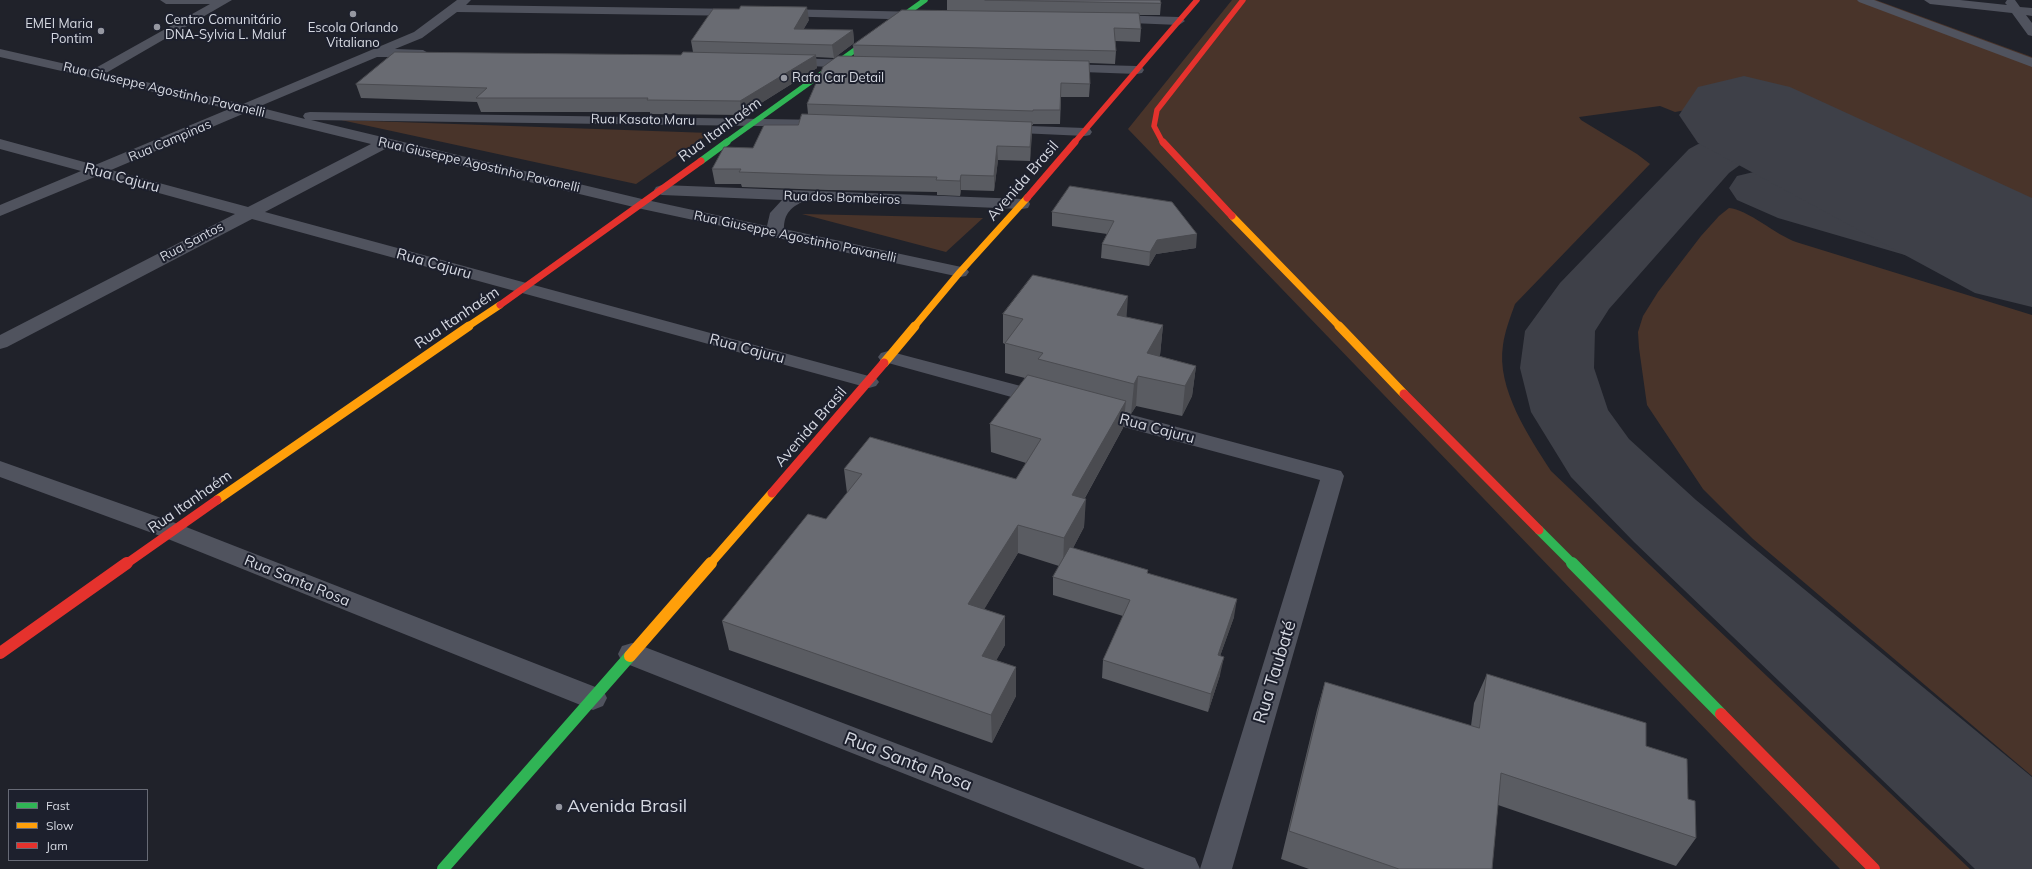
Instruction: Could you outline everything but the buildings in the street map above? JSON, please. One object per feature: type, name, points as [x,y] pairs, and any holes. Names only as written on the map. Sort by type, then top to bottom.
[{"type":"street","points":[[166,0],[224,1]]},
{"type":"street","name":"Rua Itanhaém","points":[[0,653],[172,531],[524,289],[837,64],[902,15],[925,0]]},
{"type":"street","name":"Avenida Brasil","points":[[443,869],[869,382],[888,357],[960,272],[1085,132],[1197,0]]},
{"type":"street","points":[[1243,0],[1157,110],[1154,126],[1164,145],[1404,394],[1874,869]]},
{"type":"street","points":[[1863,0],[2032,64]]},
{"type":"street","points":[[1895,0],[1960,23]]},
{"type":"street","points":[[1930,0],[2032,12]]},
{"type":"street","points":[[2009,0],[2032,32]]},
{"type":"street","points":[[94,74],[224,1]]},
{"type":"street","points":[[461,4],[750,13]]},
{"type":"street","name":"Rua Campinas","points":[[0,211],[418,35],[461,4]]},
{"type":"street","points":[[766,13],[933,16]]},
{"type":"street","points":[[1100,19],[1179,21]]},
{"type":"street","name":"Rua Giuseppe Agostinho Pavanelli","points":[[0,53],[247,108],[385,143],[642,204],[960,272]]},
{"type":"street","points":[[377,53],[432,54]]},
{"type":"street","points":[[773,62],[868,64]]},
{"type":"street","points":[[1050,68],[1137,70]]},
{"type":"street","name":"Rua Kasato Maru","points":[[273,115],[841,124]]},
{"type":"street","points":[[990,129],[1085,132]]},
{"type":"street","name":"Rua Santos","points":[[0,343],[385,143]]},
{"type":"street","name":"Rua Cajuru","points":[[0,144],[524,289],[869,382]]},
{"type":"street","name":"Rua dos Bombeiros","points":[[662,190],[1022,204]]},
{"type":"street","points":[[775,232],[775,218],[779,210],[786,203],[802,196]]},
{"type":"street","name":"Rua Cajuru","points":[[888,357],[1333,476]]},
{"type":"street","name":"Rua Santa Rosa","points":[[0,469],[172,531],[592,698]]},
{"type":"street","name":"Rua Taubaté","points":[[1216,869],[1333,476]]},
{"type":"street","name":"Rua Santa Rosa","points":[[632,654],[1184,869]]},
{"type":"shaded area","points":[[1232,0],[1876,0],[2032,57],[2032,218],[1770,95],[1675,112],[1660,106],[1579,117],[1581,120],[1637,154],[1650,164],[1515,304],[1506,330],[1503,345],[1502,361],[1504,378],[1509,395],[1524,428],[1551,471],[1970,869],[1840,869],[1128,129]]},
{"type":"shaded area","points":[[341,120],[710,133],[636,184]]},
{"type":"shaded area","points":[[1729,208],[1736,209],[1753,217],[1788,239],[1796,242],[2032,315],[2032,776],[1753,539],[1703,489],[1647,405],[1638,332],[1643,316],[1658,292],[1701,236],[1719,216]]},
{"type":"shaded area","points":[[802,214],[983,218],[946,252]]},
{"type":"taxiway","points":[[1815,128],[1850,140],[1875,153],[1885,161],[1899,183],[1906,190],[1936,211]]},
{"type":"taxiway","points":[[1850,169],[1804,155],[1769,149],[1752,148],[1736,149],[1722,153],[1709,161],[1584,297],[1560,331],[1557,368],[1570,412],[1600,458],[1665,521],[2032,848]]},
{"type":"taxiway","points":[[1758,188],[1799,205],[2032,272]]},
{"type":"runway","points":[[1744,115],[2032,259]]},
{"type":"traffic: fast","points":[[701,161],[925,0]]},
{"type":"traffic: fast","points":[[1539,530],[1721,714]]},
{"type":"traffic: fast","points":[[443,869],[630,656]]},
{"type":"traffic: slow","points":[[884,363],[960,272],[1027,198]]},
{"type":"traffic: slow","points":[[1232,216],[1404,394]]},
{"type":"traffic: slow","points":[[217,500],[500,305]]},
{"type":"traffic: slow","points":[[630,656],[772,493]]},
{"type":"traffic: jam","points":[[1027,198],[1197,0]]},
{"type":"traffic: jam","points":[[1232,216],[1164,145],[1154,126],[1157,110],[1243,0]]},
{"type":"traffic: jam","points":[[500,305],[701,161]]},
{"type":"traffic: jam","points":[[772,493],[884,363]]},
{"type":"traffic: jam","points":[[1404,394],[1539,530]]},
{"type":"traffic: jam","points":[[0,653],[217,500]]},
{"type":"traffic: jam","points":[[1721,714],[1874,869]]},
{"type":"place","name":"Escola Orlando Vitaliano","points":[[353,14]]},
{"type":"place","name":"Centro Comunitário DNA-Sylvia L. Maluf","points":[[157,27]]},
{"type":"place","name":"EMEI Maria Pontim","points":[[101,31]]},
{"type":"place","name":"Rafa Car Detail","points":[[784,78]]},
{"type":"place","name":"Avenida Brasil","points":[[559,807]]}]
